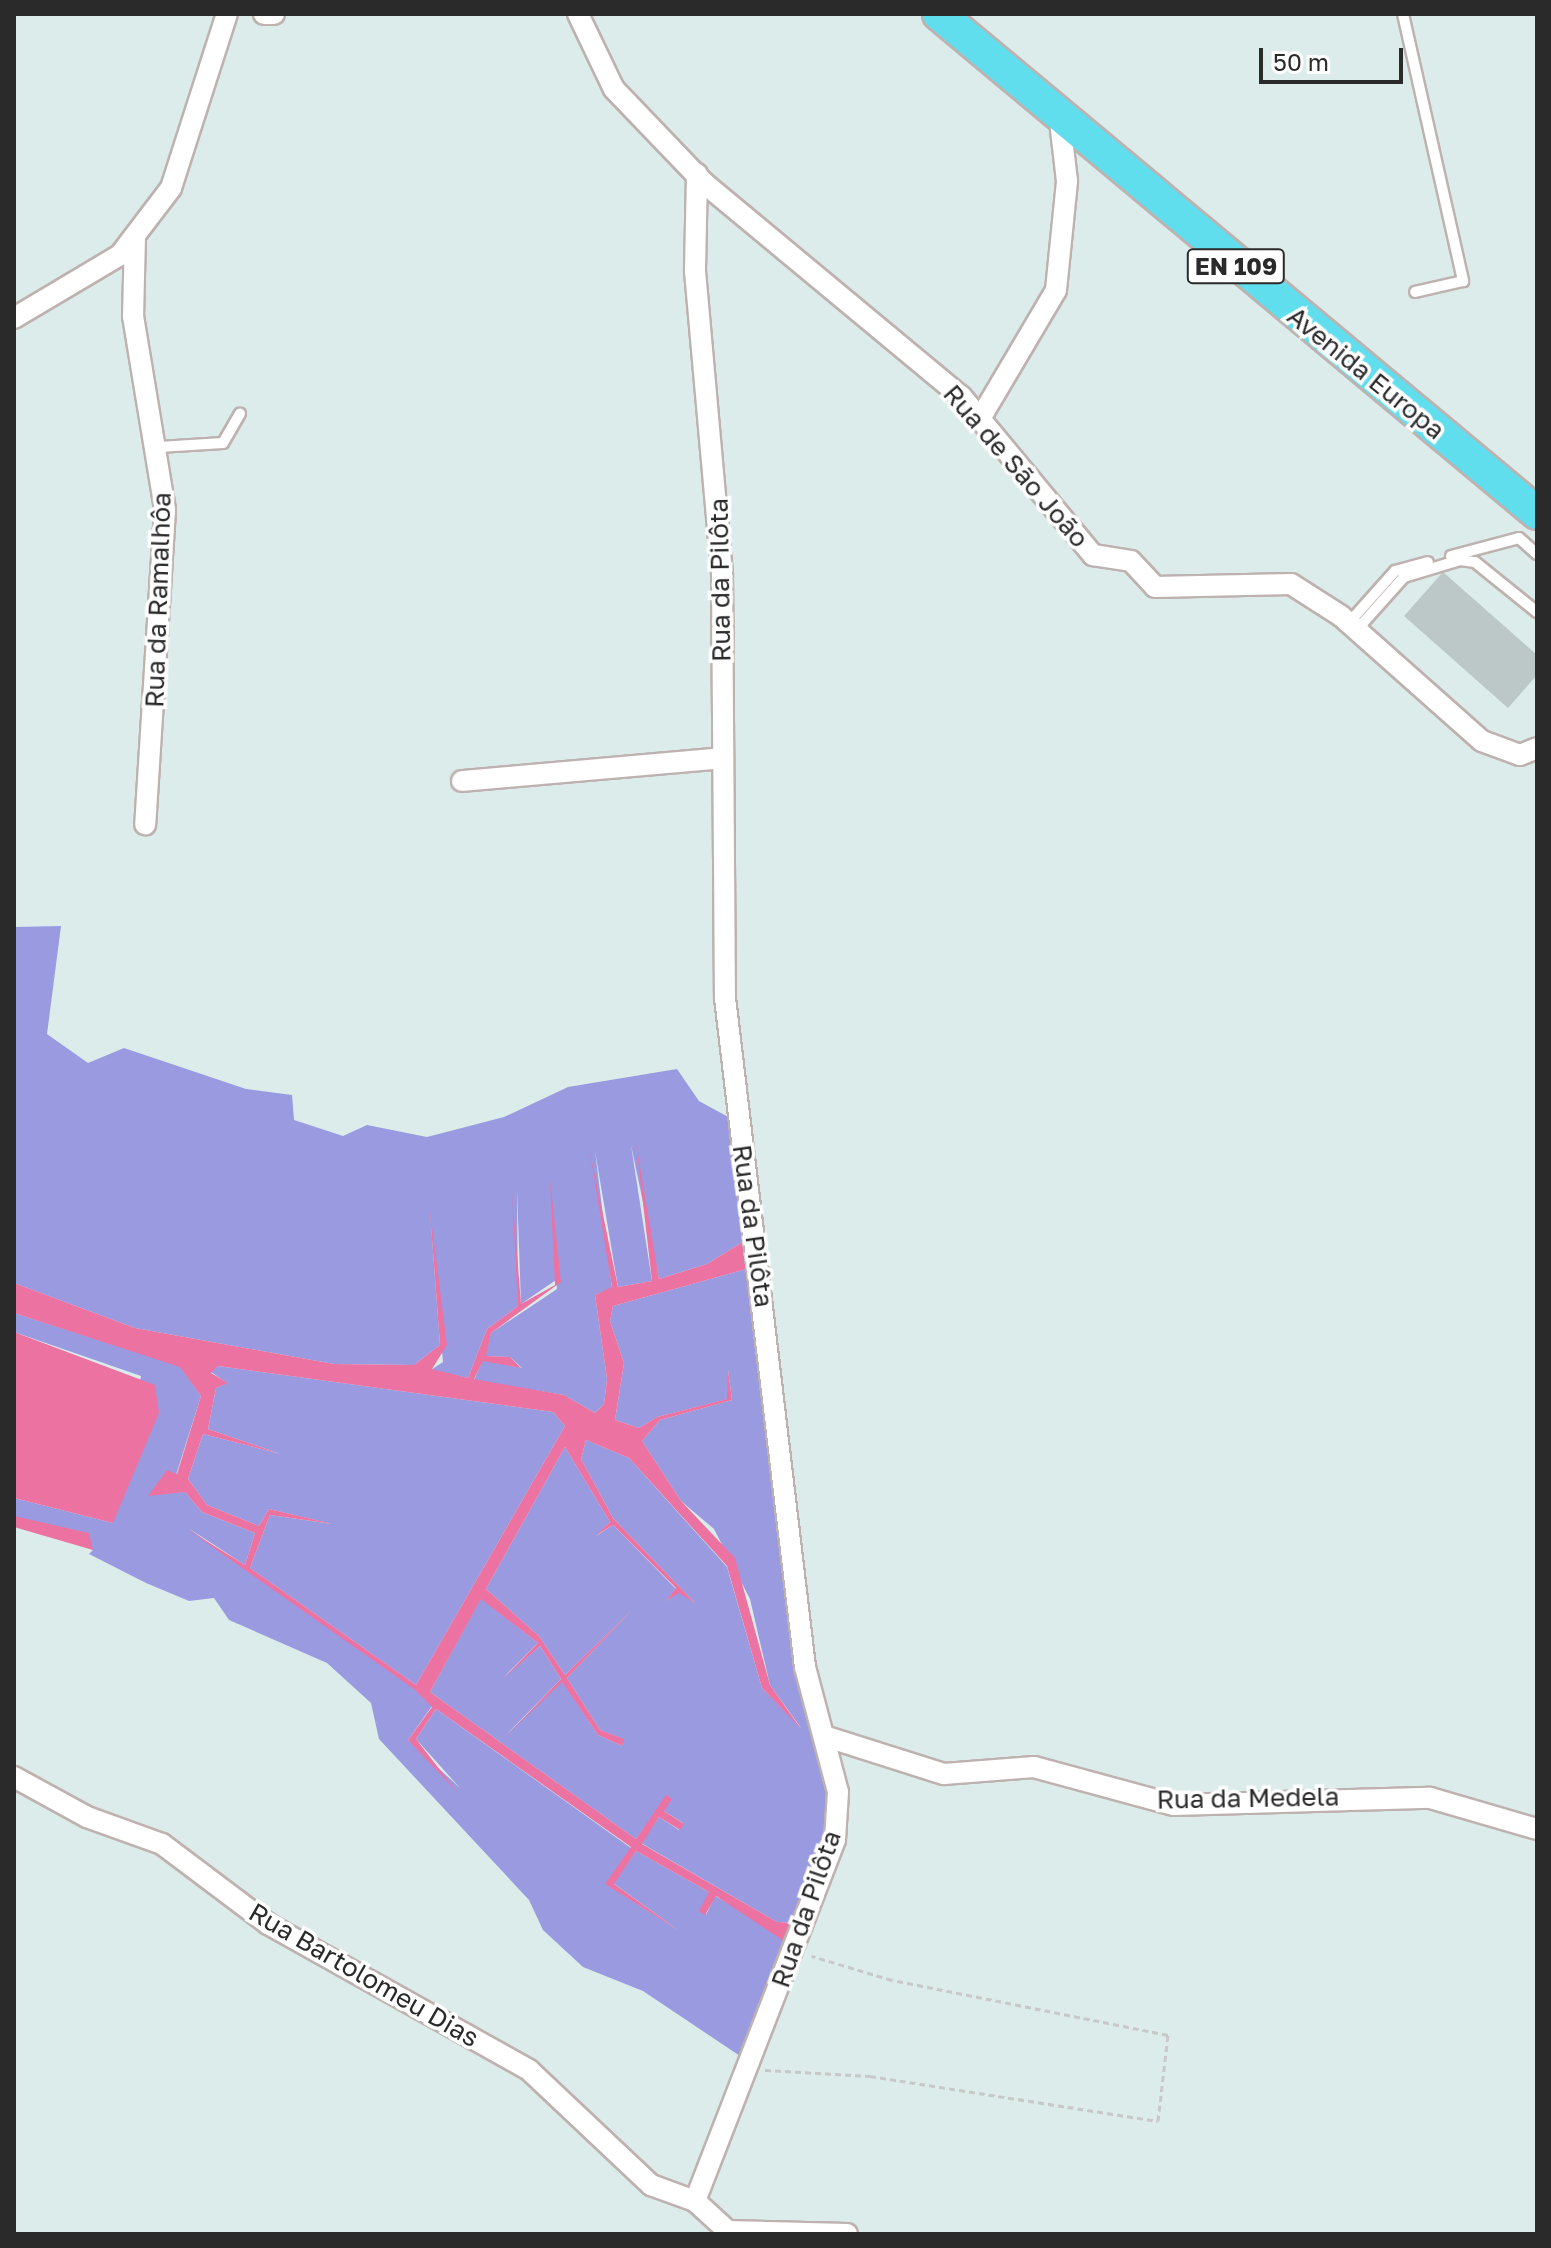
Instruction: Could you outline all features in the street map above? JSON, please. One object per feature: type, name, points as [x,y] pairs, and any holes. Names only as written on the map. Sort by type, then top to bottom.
[{"type":"main road","name":"Avenida Europa","points":[[939,14],[1060,121],[1537,513]]},
{"type":"street","points":[[14,318],[120,255],[171,188],[227,14]]},
{"type":"street","points":[[264,14],[274,14]]},
{"type":"street","name":"Rua de São João","points":[[578,14],[614,89],[697,174],[981,417],[1093,555],[1131,561],[1155,587],[1291,584],[1341,616],[1482,741],[1520,755],[1537,748]]},
{"type":"street","points":[[981,417],[1056,290],[1067,181],[1060,121]]},
{"type":"street","name":"Rua da Pilôta","points":[[695,2201],[749,2069],[835,1840],[838,1792],[805,1667],[793,1523],[733,1079],[723,758],[722,560],[695,271],[697,174]]},
{"type":"street","name":"Rua da Ramalhôa","points":[[135,236],[133,316],[159,447],[163,580],[145,824]]},
{"type":"street","points":[[462,781],[723,758]]},
{"type":"street","name":"Rua da Medela","points":[[824,1736],[944,1774],[1034,1767],[1174,1805],[1430,1798],[1537,1829]]},
{"type":"street","name":"Rua Bartolomeu Dias","points":[[14,1777],[87,1817],[162,1844],[268,1924],[529,2070],[651,2185],[695,2201]]},
{"type":"street","points":[[695,2201],[727,2233],[847,2234]]},
{"type":"lane","points":[[1403,14],[1463,281],[1415,292]]},
{"type":"lane","points":[[159,447],[223,443],[240,413]]},
{"type":"lane","points":[[1341,616],[1354,617],[1395,571],[1519,538],[1537,554]]},
{"type":"lane","points":[[1364,638],[1362,624],[1404,577],[1460,560],[1475,562],[1537,612]]},
{"type":"path","points":[[749,2069],[870,2076],[1158,2121],[1168,2035],[892,1980],[794,1951]]},
{"type":"shaded area","points":[[61,926],[47,1034],[88,1063],[124,1048],[246,1089],[292,1095],[294,1120],[343,1136],[367,1125],[427,1137],[504,1117],[568,1087],[677,1069],[699,1101],[732,1119],[749,1238],[707,1264],[659,1279],[631,1145],[652,1281],[618,1287],[595,1151],[612,1288],[595,1295],[607,1379],[604,1404],[595,1413],[564,1395],[474,1380],[483,1360],[522,1368],[510,1357],[485,1356],[491,1333],[557,1289],[556,1280],[521,1304],[517,1189],[518,1306],[487,1329],[468,1378],[431,1370],[443,1362],[430,1210],[440,1345],[414,1365],[334,1364],[135,1328],[14,1283],[14,927]]},
{"type":"shaded area","points":[[636,1143],[659,1279],[707,1264],[749,1238],[750,1268],[613,1306],[610,1321],[624,1363],[615,1420],[639,1428],[657,1417],[727,1399],[728,1370],[732,1400],[660,1420],[642,1441],[681,1501],[735,1558],[770,1685],[801,1729],[762,1688],[727,1566],[629,1458],[586,1440],[581,1459],[613,1518],[695,1603],[679,1593],[666,1601],[676,1588],[613,1525],[595,1536],[610,1522],[565,1447],[486,1589],[539,1636],[565,1675],[632,1610],[567,1678],[600,1730],[624,1739],[622,1746],[598,1735],[562,1682],[505,1737],[561,1679],[540,1646],[503,1679],[538,1643],[481,1599],[430,1692],[636,1839],[666,1795],[672,1799],[664,1811],[684,1824],[680,1830],[659,1817],[642,1844],[777,1922],[795,1923],[787,1943],[716,1896],[705,1915],[699,1911],[709,1892],[636,1851],[614,1884],[678,1930],[605,1884],[631,1847],[436,1709],[416,1739],[457,1792],[408,1740],[432,1707],[414,1689],[187,1529],[245,1565],[255,1533],[202,1512],[185,1492],[148,1496],[167,1470],[177,1474],[201,1396],[180,1367],[14,1313],[14,1283],[135,1328],[334,1364],[414,1365],[440,1345],[430,1210],[447,1345],[432,1369],[468,1378],[487,1329],[518,1306],[512,1191],[521,1304],[555,1285],[550,1178],[561,1282],[491,1333],[486,1356],[510,1357],[521,1368],[483,1361],[474,1379],[564,1395],[595,1413],[604,1404],[607,1379],[595,1295],[612,1287],[590,1152],[618,1287],[652,1281]],"holes":[[[218,1366],[553,1412],[565,1426],[416,1685],[250,1568],[270,1515],[333,1524],[269,1509],[259,1526],[207,1505],[188,1479],[203,1434],[281,1454],[208,1429],[216,1388],[228,1383],[211,1373]]]},
{"type":"shaded area","points":[[750,1268],[827,1795],[827,1835],[795,1923],[777,1922],[641,1843],[659,1817],[679,1830],[683,1823],[664,1811],[667,1796],[636,1839],[430,1692],[481,1598],[538,1643],[503,1678],[540,1646],[561,1679],[504,1737],[562,1681],[598,1735],[622,1746],[623,1739],[600,1730],[567,1678],[631,1611],[565,1675],[539,1636],[486,1589],[565,1447],[610,1522],[596,1536],[613,1525],[676,1589],[666,1601],[679,1592],[695,1603],[613,1518],[581,1459],[586,1440],[629,1458],[727,1567],[762,1688],[801,1728],[770,1685],[750,1599],[714,1529],[681,1501],[642,1441],[660,1420],[732,1400],[728,1370],[728,1399],[657,1417],[639,1428],[615,1420],[624,1363],[610,1321],[613,1306]]},
{"type":"shaded area","points":[[14,1313],[180,1366],[201,1396],[176,1475],[160,1493],[185,1492],[202,1512],[255,1533],[245,1565],[188,1528],[414,1688],[432,1706],[408,1740],[460,1788],[416,1739],[436,1709],[631,1848],[606,1884],[678,1930],[613,1883],[636,1851],[709,1892],[706,1915],[715,1896],[774,1929],[787,1943],[743,2058],[643,1991],[583,1967],[543,1930],[529,1900],[379,1739],[371,1703],[327,1663],[229,1620],[214,1598],[189,1601],[89,1554],[93,1550],[14,1516],[14,1498],[113,1523],[141,1376],[14,1332]]},
{"type":"shaded area","points":[[14,1332],[155,1385],[159,1413],[113,1523],[14,1498]]},
{"type":"shaded area","points":[[218,1366],[553,1412],[565,1426],[416,1685],[250,1568],[270,1515],[332,1524],[269,1509],[259,1526],[207,1505],[188,1479],[203,1434],[281,1454],[208,1429],[216,1388],[227,1383],[211,1372]]},
{"type":"shaded area","points":[[14,1516],[89,1533],[93,1550],[14,1527]]},
{"type":"building","points":[[1443,572],[1537,655],[1537,675],[1508,708],[1404,616]]}]
